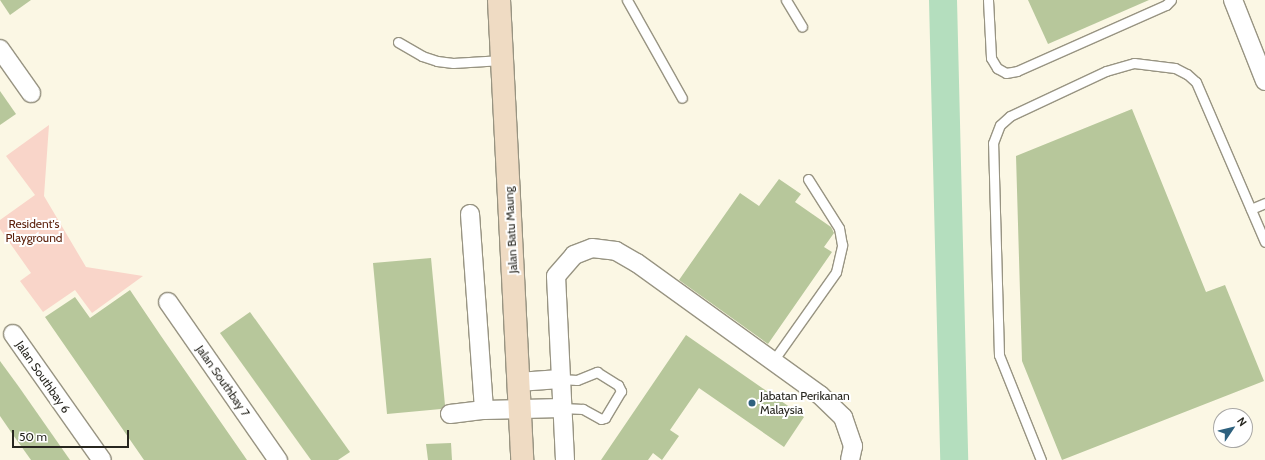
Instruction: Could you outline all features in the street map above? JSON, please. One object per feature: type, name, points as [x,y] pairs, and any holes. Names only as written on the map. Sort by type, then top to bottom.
[{"type":"street","name":"Jalan Batu Maung","points":[[499,0],[522,460]]},
{"type":"street","points":[[1233,0],[1261,59],[1265,81]]},
{"type":"street","points":[[0,48],[32,93]]},
{"type":"street","points":[[470,214],[484,410]]},
{"type":"street","points":[[565,460],[556,276],[574,255],[592,248],[605,248],[625,255],[664,281],[820,395],[843,417],[853,446],[850,460]]},
{"type":"street","name":"Jalan Southbay 7","points":[[168,302],[278,460]]},
{"type":"street","name":"Jalan Southbay 6","points":[[12,334],[102,460]]},
{"type":"street","points":[[518,382],[560,379]]},
{"type":"street","points":[[450,414],[484,410],[562,408]]},
{"type":"lane","points":[[627,0],[682,98]]},
{"type":"lane","points":[[786,0],[802,27]]},
{"type":"lane","points":[[988,0],[991,58],[996,68],[1006,73],[1017,71],[1166,5],[1171,0]]},
{"type":"lane","points":[[398,42],[422,56],[437,61],[453,63],[502,60]]},
{"type":"lane","points":[[1041,460],[999,355],[993,143],[1000,125],[1010,116],[1106,71],[1134,63],[1175,68],[1196,82],[1265,242]]},
{"type":"lane","points":[[773,360],[836,272],[842,245],[839,228],[808,179]]},
{"type":"lane","points":[[1251,209],[1265,203]]},
{"type":"lane","points":[[560,379],[577,380],[597,372],[618,385],[621,391],[605,418],[601,419],[583,409],[562,408]]},
{"type":"green space","name":"Resident's Playground","points":[[49,125],[44,196],[86,267],[143,276],[92,313],[75,290],[43,312],[20,281],[31,273],[0,229],[0,220],[35,195],[6,156]]},
{"type":"building","points":[[0,0],[31,0],[10,15]]},
{"type":"building","points":[[1028,0],[1149,0],[1048,44]]},
{"type":"building","points":[[0,91],[16,114],[0,125]]},
{"type":"building","points":[[1132,109],[1206,292],[1225,285],[1264,381],[1062,460],[1022,361],[1016,156]]},
{"type":"building","points":[[779,179],[801,194],[795,202],[831,227],[834,233],[824,247],[832,252],[768,344],[679,280],[740,193],[759,206]]},
{"type":"building","points":[[431,258],[445,405],[441,409],[387,414],[373,263]]},
{"type":"building","points":[[130,290],[247,460],[144,460],[45,317],[75,297],[90,318]]},
{"type":"building","points":[[250,312],[350,452],[338,460],[311,460],[220,333]]},
{"type":"building","name":"Jabatan Perikanan Malaysia","points":[[686,335],[804,417],[784,447],[699,388],[670,430],[679,436],[662,460],[653,453],[648,460],[601,460]]},
{"type":"building","points":[[0,361],[70,460],[31,460],[11,432],[0,416]]},
{"type":"building","points":[[451,443],[452,460],[428,460],[426,444]]},
{"type":"waterway","points":[[943,0],[954,460]]},
{"type":"place","name":"Jabatan Perikanan Malaysia","points":[[752,403]]}]
